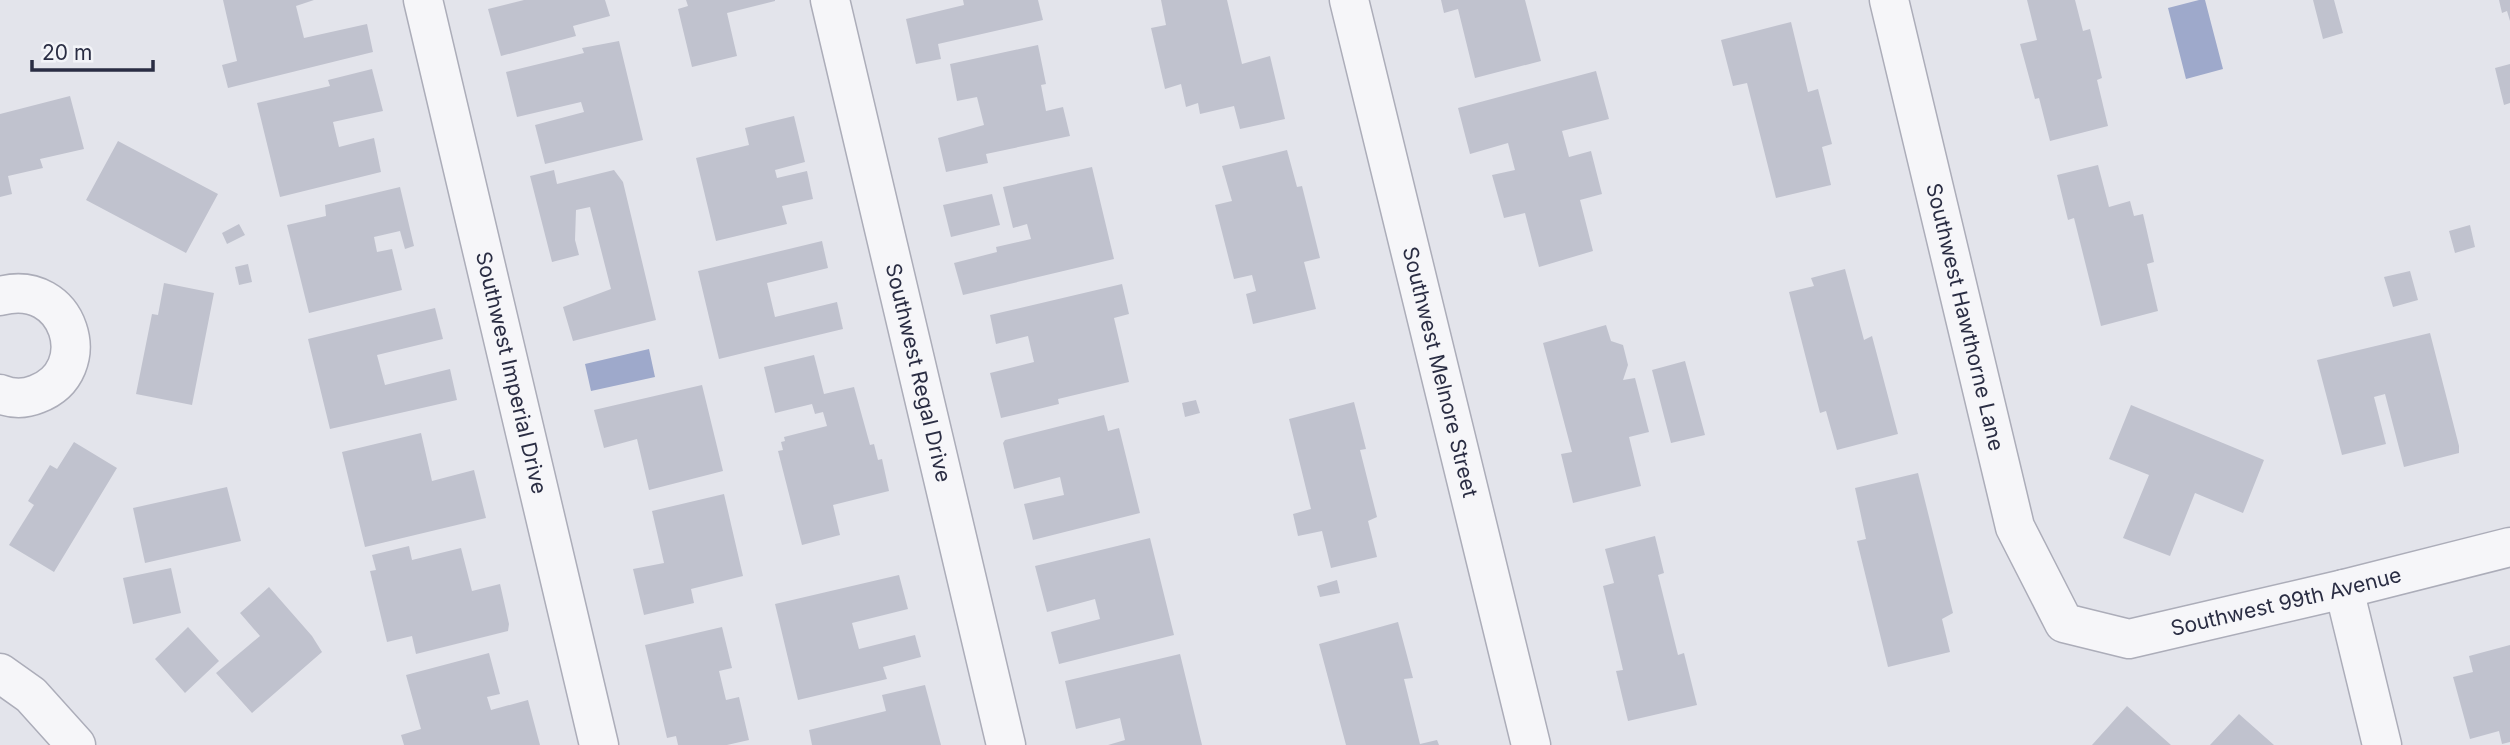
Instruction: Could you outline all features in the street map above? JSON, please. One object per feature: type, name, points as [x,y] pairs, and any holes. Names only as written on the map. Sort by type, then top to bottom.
[{"type":"street","name":"Southwest Imperial Drive","points":[[423,0],[599,745]]},
{"type":"street","name":"Southwest Regal Drive","points":[[830,0],[1006,745]]},
{"type":"street","name":"Southwest Melnore Street","points":[[1349,0],[1531,745]]},
{"type":"street","name":"Southwest Hawthorne Lane","points":[[1889,0],[2015,527],[2064,623]]},
{"type":"street","points":[[0,296],[13,293],[33,295],[51,304],[64,319],[71,338],[70,358],[61,376],[47,390],[29,397],[9,398],[0,394]]},
{"type":"street","name":"Southwest 99th Avenue","points":[[2064,623],[2129,639],[2510,547]]},
{"type":"street","points":[[2344,589],[2382,745]]},
{"type":"street","points":[[0,673],[31,695],[76,745]]},
{"type":"water","points":[[2205,0],[2223,69],[2186,79],[2168,8]]},
{"type":"water","points":[[649,349],[655,377],[591,391],[585,364]]},
{"type":"building","points":[[223,0],[314,0],[296,6],[304,38],[367,24],[373,52],[228,88],[222,65],[237,61]]},
{"type":"building","points":[[524,0],[605,0],[610,16],[573,26],[576,36],[501,56],[488,9]]},
{"type":"building","points":[[686,0],[775,1],[727,13],[737,56],[692,67],[678,9],[688,6]]},
{"type":"building","points":[[963,0],[1038,0],[1043,20],[938,44],[941,59],[916,64],[906,19],[964,5]]},
{"type":"building","points":[[1161,0],[1227,0],[1242,64],[1270,56],[1285,119],[1240,129],[1234,106],[1200,114],[1198,103],[1186,107],[1181,84],[1165,89],[1151,28],[1166,25]]},
{"type":"building","points":[[1441,0],[1525,0],[1541,61],[1475,78],[1458,9],[1444,13]]},
{"type":"building","points":[[2027,0],[2075,0],[2083,31],[2090,29],[2102,78],[2097,80],[2108,126],[2050,141],[2039,98],[2035,99],[2020,44],[2037,40]]},
{"type":"building","points":[[2313,0],[2334,0],[2343,33],[2323,39]]},
{"type":"building","points":[[2499,0],[2510,0],[2510,21],[2507,11],[2502,13]]},
{"type":"building","points":[[1791,22],[1808,92],[1818,89],[1832,144],[1822,147],[1831,185],[1776,198],[1747,83],[1733,86],[1721,40]]},
{"type":"building","points":[[619,41],[643,140],[545,164],[535,125],[584,112],[581,102],[517,117],[506,72],[584,53],[582,48]]},
{"type":"building","points":[[1038,45],[1046,84],[1041,85],[1046,111],[1063,107],[1070,136],[986,154],[988,163],[946,172],[938,138],[984,125],[977,97],[957,101],[950,64]]},
{"type":"building","points":[[2510,64],[2510,103],[2504,105],[2495,68]]},
{"type":"building","points":[[372,69],[383,111],[333,122],[339,147],[374,138],[381,172],[280,197],[257,103],[330,86],[328,80]]},
{"type":"building","points":[[1596,71],[1609,119],[1562,131],[1569,157],[1591,151],[1602,194],[1580,200],[1593,251],[1539,267],[1525,213],[1504,218],[1492,175],[1515,170],[1508,143],[1470,154],[1458,108]]},
{"type":"building","points":[[70,96],[84,149],[40,159],[43,168],[8,176],[12,194],[0,197],[0,114]]},
{"type":"building","points":[[794,116],[805,162],[775,170],[777,178],[807,171],[813,199],[782,206],[787,224],[716,241],[696,158],[749,145],[745,128]]},
{"type":"building","points":[[118,141],[218,194],[186,253],[86,200]]},
{"type":"building","points":[[1287,150],[1297,187],[1302,186],[1320,258],[1304,262],[1316,309],[1253,324],[1246,294],[1256,291],[1252,275],[1234,279],[1215,205],[1232,201],[1222,166]]},
{"type":"building","points":[[2098,165],[2109,207],[2130,201],[2134,216],[2143,214],[2154,262],[2147,264],[2158,311],[2101,326],[2074,218],[2068,220],[2057,175]]},
{"type":"building","points":[[1092,167],[1114,259],[963,295],[954,263],[997,252],[996,247],[1031,239],[1027,224],[1013,228],[1003,187]]},
{"type":"building","points":[[554,170],[557,184],[614,170],[623,182],[656,320],[573,341],[563,307],[611,289],[590,207],[576,210],[575,240],[579,255],[552,262],[530,176]]},
{"type":"building","points":[[400,187],[414,246],[405,249],[400,231],[374,237],[377,252],[392,249],[402,290],[309,313],[287,225],[326,216],[325,205]]},
{"type":"building","points":[[992,194],[1000,225],[951,237],[943,205]]},
{"type":"building","points":[[239,224],[245,235],[227,244],[222,233]]},
{"type":"building","points":[[2470,225],[2475,247],[2455,253],[2449,231]]},
{"type":"building","points":[[822,241],[828,268],[767,283],[775,317],[837,302],[843,329],[719,359],[698,271]]},
{"type":"building","points":[[248,264],[252,282],[239,285],[235,267]]},
{"type":"building","points":[[1845,269],[1864,340],[1872,336],[1898,434],[1837,450],[1826,411],[1820,413],[1789,292],[1814,286],[1811,278]]},
{"type":"building","points":[[2410,271],[2418,300],[2393,307],[2384,277]]},
{"type":"building","points":[[164,283],[214,293],[192,405],[136,394],[152,314],[158,315]]},
{"type":"building","points":[[1122,284],[1129,314],[1114,318],[1129,382],[1058,399],[1059,404],[1001,418],[990,373],[1034,362],[1028,336],[996,344],[990,315]]},
{"type":"building","points":[[435,308],[443,339],[377,355],[385,385],[450,369],[457,400],[330,429],[308,339]]},
{"type":"building","points":[[1606,325],[1611,341],[1623,345],[1628,365],[1623,380],[1635,378],[1649,432],[1629,437],[1641,486],[1573,503],[1561,454],[1572,452],[1543,343]]},
{"type":"building","points":[[2430,333],[2459,453],[2404,467],[2385,394],[2374,397],[2386,444],[2342,455],[2317,360]]},
{"type":"building","points":[[814,355],[824,394],[854,387],[870,445],[874,444],[878,460],[882,459],[889,491],[833,505],[840,535],[802,545],[778,451],[783,450],[781,442],[785,441],[784,437],[827,426],[823,412],[815,414],[812,404],[775,413],[764,367]]},
{"type":"building","points":[[1685,361],[1705,435],[1671,443],[1652,370]]},
{"type":"building","points":[[702,385],[723,471],[649,490],[637,439],[604,448],[594,410]]},
{"type":"building","points":[[1196,400],[1200,413],[1185,417],[1182,403]]},
{"type":"building","points":[[1354,402],[1366,449],[1360,450],[1377,517],[1368,521],[1377,557],[1331,568],[1322,531],[1298,536],[1293,514],[1311,509],[1289,419]]},
{"type":"building","points":[[2131,405],[2264,460],[2243,513],[2195,493],[2170,556],[2123,538],[2149,475],[2109,459]]},
{"type":"building","points":[[1104,415],[1108,431],[1119,428],[1140,513],[1033,540],[1024,504],[1064,495],[1060,477],[1014,489],[1003,443],[1005,440]]},
{"type":"building","points":[[421,433],[432,481],[474,470],[486,518],[365,547],[342,452]]},
{"type":"building","points":[[74,442],[117,468],[54,572],[9,545],[34,505],[28,501],[50,465],[57,469]]},
{"type":"building","points":[[1918,473],[1953,613],[1942,619],[1950,652],[1888,667],[1857,541],[1866,539],[1855,488]]},
{"type":"building","points":[[227,487],[241,541],[145,563],[133,508]]},
{"type":"building","points":[[724,494],[743,576],[691,589],[694,603],[644,615],[633,569],[664,563],[652,511]]},
{"type":"building","points":[[1655,536],[1664,573],[1658,575],[1678,655],[1684,653],[1697,705],[1628,721],[1616,671],[1623,670],[1603,586],[1614,583],[1605,549]]},
{"type":"building","points":[[1150,538],[1174,635],[1059,664],[1051,632],[1100,619],[1095,599],[1047,612],[1035,566]]},
{"type":"building","points":[[409,546],[412,560],[461,548],[472,591],[500,584],[509,624],[508,631],[416,654],[412,636],[387,642],[370,571],[376,570],[372,555]]},
{"type":"building","points":[[171,568],[181,613],[133,624],[123,578]]},
{"type":"building","points":[[899,575],[908,609],[852,623],[859,649],[915,635],[921,657],[883,667],[887,679],[798,700],[775,604]]},
{"type":"building","points":[[1337,580],[1340,593],[1320,597],[1317,586]]},
{"type":"building","points":[[269,587],[312,636],[322,652],[252,713],[216,673],[260,636],[240,613]]},
{"type":"building","points":[[1398,622],[1413,678],[1404,679],[1420,744],[1437,740],[1439,745],[1346,745],[1319,644]]},
{"type":"building","points":[[188,627],[219,661],[185,693],[155,659]]},
{"type":"building","points":[[722,627],[732,668],[719,671],[726,700],[739,697],[749,740],[727,745],[678,745],[676,736],[667,738],[645,645]]},
{"type":"building","points":[[2510,645],[2510,742],[2502,744],[2499,731],[2470,739],[2453,677],[2473,672],[2469,656]]},
{"type":"building","points":[[489,653],[500,694],[487,697],[491,710],[528,700],[540,745],[404,745],[401,735],[421,729],[406,675]]},
{"type":"building","points":[[1180,654],[1202,745],[1108,745],[1125,740],[1120,718],[1076,729],[1065,681]]},
{"type":"building","points":[[925,685],[941,745],[812,745],[809,730],[886,711],[882,695]]},
{"type":"building","points":[[2127,706],[2171,745],[2092,745]]},
{"type":"building","points":[[2239,714],[2274,745],[2210,745]]}]
